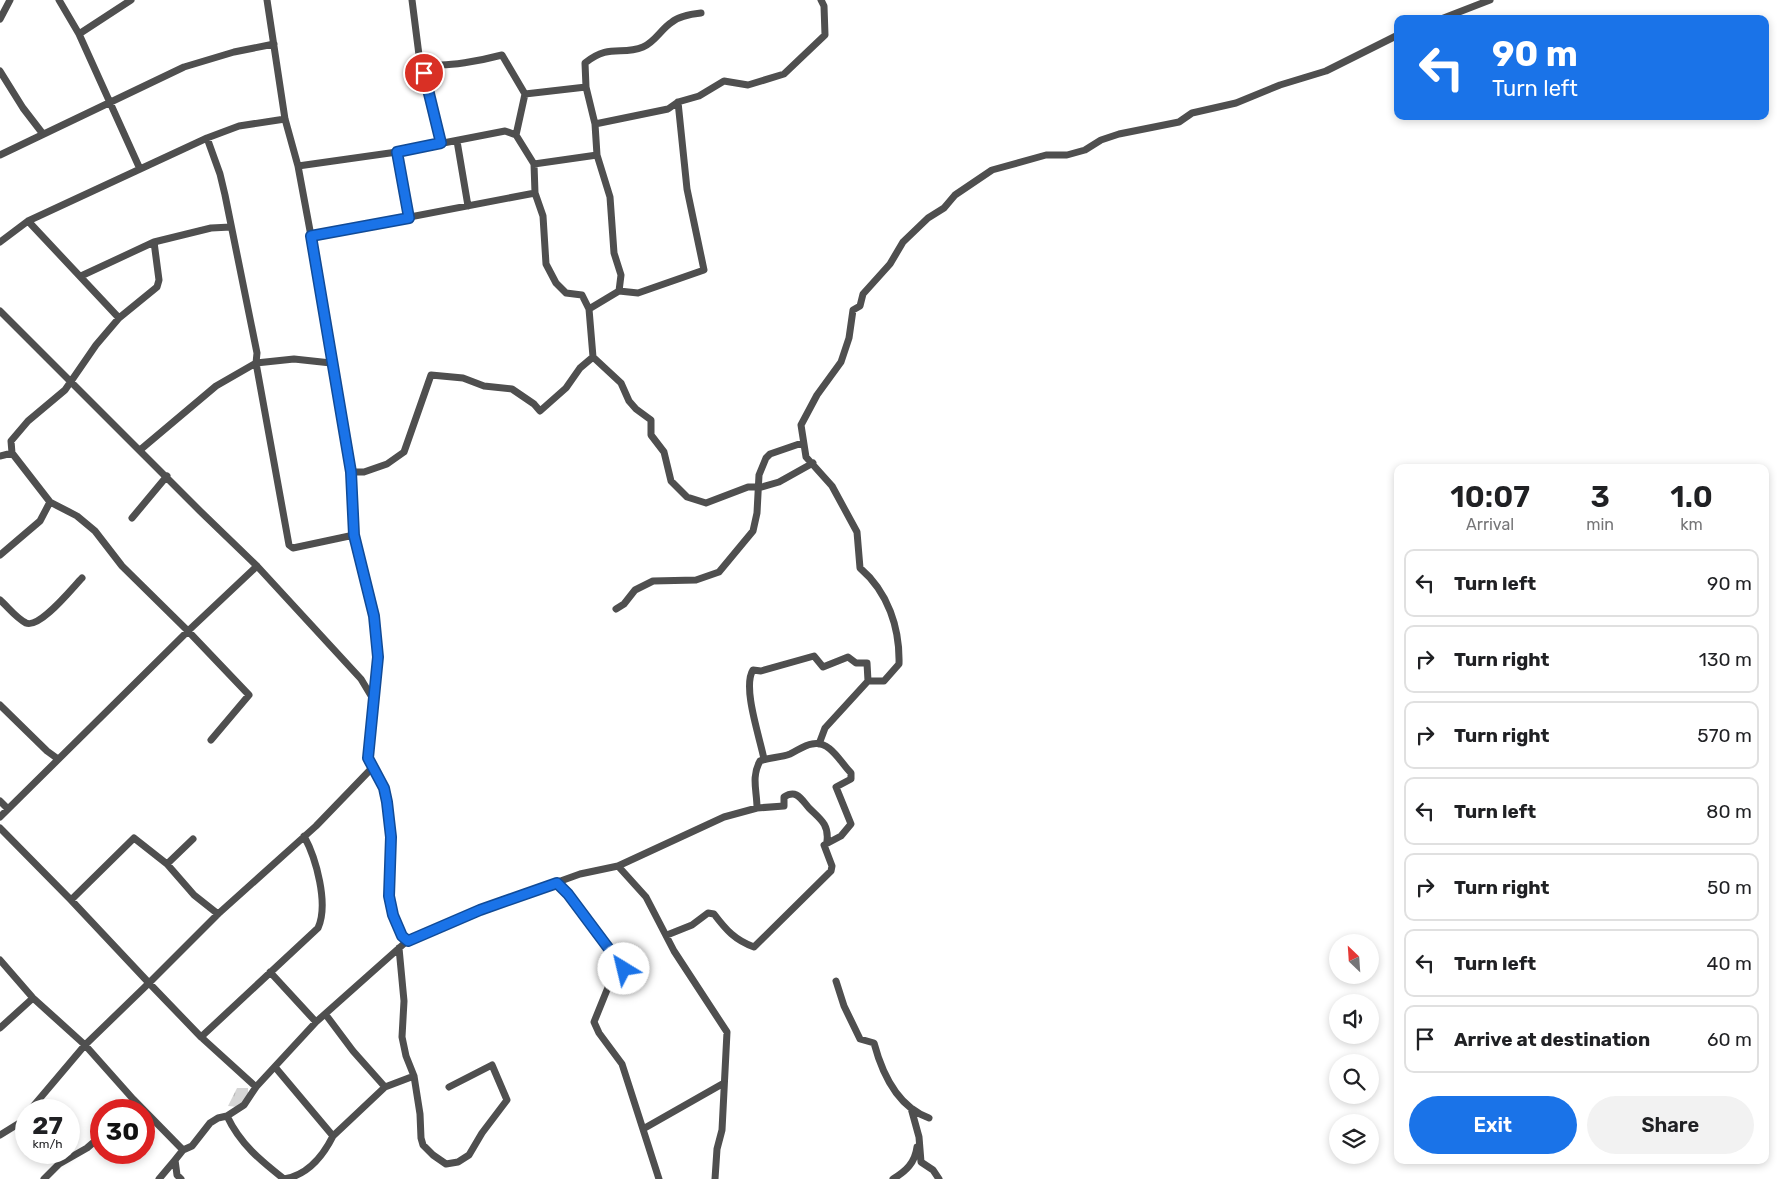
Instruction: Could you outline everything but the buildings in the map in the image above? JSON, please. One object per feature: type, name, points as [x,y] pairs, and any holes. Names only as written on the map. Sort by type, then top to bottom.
[{"type":"street","points":[[0,19],[10,0]]},
{"type":"street","points":[[60,0],[79,34],[140,169]]},
{"type":"street","points":[[79,34],[130,0]]},
{"type":"street","points":[[267,0],[285,119],[298,166],[351,472],[354,535],[374,616],[378,657],[368,758],[384,788],[391,837],[389,896],[393,915],[402,936],[408,941]]},
{"type":"street","points":[[412,0],[419,56],[441,143]]},
{"type":"street","points":[[595,124],[668,109],[678,102],[699,96],[724,81],[748,85],[784,74],[825,35],[824,6],[821,0]]},
{"type":"street","points":[[1451,15],[1490,0]]},
{"type":"street","points":[[619,291],[621,275],[614,253],[610,197],[597,155],[595,124],[586,87],[585,63],[596,54],[611,50],[640,48],[648,44],[672,21],[701,13]]},
{"type":"street","points":[[868,680],[884,680],[899,664],[897,635],[883,596],[874,580],[860,568],[857,532],[832,486],[806,457],[802,444],[801,425],[817,395],[841,362],[849,338],[853,310],[860,306],[863,294],[890,264],[910,236],[928,218],[944,208],[955,194],[992,170],[1046,155],[1067,155],[1085,150],[1101,140],[1178,122],[1192,113],[1236,103],[1280,85],[1326,71],[1394,37]]},
{"type":"street","points":[[0,155],[184,67],[234,52],[274,44]]},
{"type":"street","points":[[419,56],[429,63],[439,64],[474,62],[502,55],[525,94],[516,134],[534,164],[535,194],[542,216],[546,264],[556,283],[566,293],[582,295],[589,309],[593,357],[621,383],[629,401],[636,409],[651,420],[650,435],[664,452],[671,481],[682,493],[706,503],[758,485],[762,487],[778,482],[813,463]]},
{"type":"street","points":[[0,70],[23,108],[44,134]]},
{"type":"street","points":[[525,94],[586,87]]},
{"type":"street","points":[[589,309],[619,291],[638,293],[704,270],[687,189],[678,102]]},
{"type":"street","points":[[0,242],[28,221],[207,138],[239,126],[285,119]]},
{"type":"street","points":[[298,166],[397,152],[505,131],[516,134]]},
{"type":"street","points":[[207,138],[220,174],[232,227],[289,545],[293,548],[354,535]]},
{"type":"street","points":[[458,141],[468,206]]},
{"type":"street","points":[[397,152],[409,218]]},
{"type":"street","points":[[534,164],[597,155]]},
{"type":"street","points":[[311,236],[535,194]]},
{"type":"street","points":[[28,221],[119,318]]},
{"type":"street","points":[[81,276],[154,242],[211,228],[232,227]]},
{"type":"street","points":[[154,242],[159,280],[157,287],[119,318],[96,345],[71,382],[28,421],[11,441],[12,453],[50,502],[77,516],[95,531],[122,566],[249,695],[211,740]]},
{"type":"street","points":[[0,312],[257,566],[361,679],[373,699]]},
{"type":"street","points":[[351,472],[364,472],[387,464],[404,452],[432,375],[463,378],[484,386],[512,389],[534,404],[540,411],[566,388],[580,368],[593,357]]},
{"type":"street","points":[[140,450],[216,386],[256,363],[294,359],[331,363]]},
{"type":"street","points":[[616,609],[624,604],[635,590],[653,581],[696,580],[719,572],[754,531],[758,485],[763,464],[770,454],[802,444]]},
{"type":"street","points":[[0,456],[12,453]]},
{"type":"street","points":[[132,518],[167,476]]},
{"type":"street","points":[[0,555],[40,521],[50,502]]},
{"type":"street","points":[[0,818],[58,758],[257,566]]},
{"type":"street","points":[[0,600],[15,615],[27,623],[32,623],[46,616],[82,578]]},
{"type":"street","points":[[764,759],[761,738],[752,711],[749,676],[752,670],[761,671],[814,656],[823,667],[848,657],[856,663],[867,663],[868,680],[825,728],[819,744]]},
{"type":"street","points":[[0,705],[47,751],[58,758]]},
{"type":"street","points":[[757,808],[754,782],[760,760],[782,757],[811,744],[819,744],[834,753],[851,773],[851,778],[836,787],[850,824],[841,836],[827,841]]},
{"type":"street","points":[[39,1099],[85,1045],[218,914],[316,826],[372,768]]},
{"type":"street","points":[[159,1179],[183,1150],[192,1146],[210,1123],[218,1118],[227,1116],[244,1105],[256,1087],[316,1022],[408,941],[480,910],[580,874],[618,866],[690,831],[724,817],[757,808],[784,806],[784,798],[790,794],[796,794],[824,821],[827,841],[824,845],[832,866],[831,871],[754,947],[738,941],[714,914],[708,913],[692,925],[667,935]]},
{"type":"street","points":[[0,801],[8,809]]},
{"type":"street","points":[[0,828],[72,900],[201,1037],[256,1087]]},
{"type":"street","points":[[201,1037],[318,928],[322,920],[316,865],[304,836]]},
{"type":"street","points":[[72,900],[134,838],[168,864],[194,895],[218,914]]},
{"type":"street","points":[[168,864],[193,839]]},
{"type":"street","points":[[618,866],[646,898],[713,1011],[726,1028],[728,1036],[715,1179]]},
{"type":"street","points":[[557,883],[568,894],[625,967],[610,980],[594,1022],[599,1033],[622,1064],[659,1179]]},
{"type":"street","points":[[399,948],[404,1001],[402,1037],[406,1056],[414,1076],[423,1144],[432,1155],[446,1164],[458,1162],[468,1155],[507,1100],[492,1065],[449,1086]]},
{"type":"street","points":[[0,960],[34,998],[85,1045],[133,1099]]},
{"type":"street","points":[[270,972],[316,1022]]},
{"type":"street","points":[[836,981],[844,1006],[860,1039],[874,1043],[880,1066],[901,1099],[911,1108],[929,1118]]},
{"type":"street","points":[[0,1028],[34,998]]},
{"type":"street","points":[[326,1015],[353,1051],[385,1087]]},
{"type":"street","points":[[275,1067],[333,1136]]},
{"type":"street","points":[[227,1116],[232,1127],[256,1158],[284,1179],[304,1172],[321,1158],[333,1136],[385,1087],[414,1076]]},
{"type":"street","points":[[643,1129],[724,1083]]},
{"type":"street","points":[[911,1108],[919,1137],[921,1162],[933,1170],[939,1179]]},
{"type":"street","points":[[155,1121],[183,1150]]},
{"type":"street","points":[[0,1135],[15,1126]]},
{"type":"street","points":[[893,1179],[904,1172],[915,1158],[919,1137]]},
{"type":"street","points":[[44,1179],[59,1164],[90,1146]]},
{"type":"street","points":[[175,1160],[176,1175],[181,1179]]},
{"type":"green space","points":[[237,1088],[248,1088],[248,1096],[238,1107],[228,1106]]},
{"type":"route","points":[[424,73],[441,143],[397,152],[409,218],[311,236],[351,472],[354,535],[374,616],[378,657],[368,758],[384,788],[387,802],[391,837],[389,896],[393,915],[402,936],[408,941],[480,910],[557,883],[568,894],[625,967],[624,969]]}]
